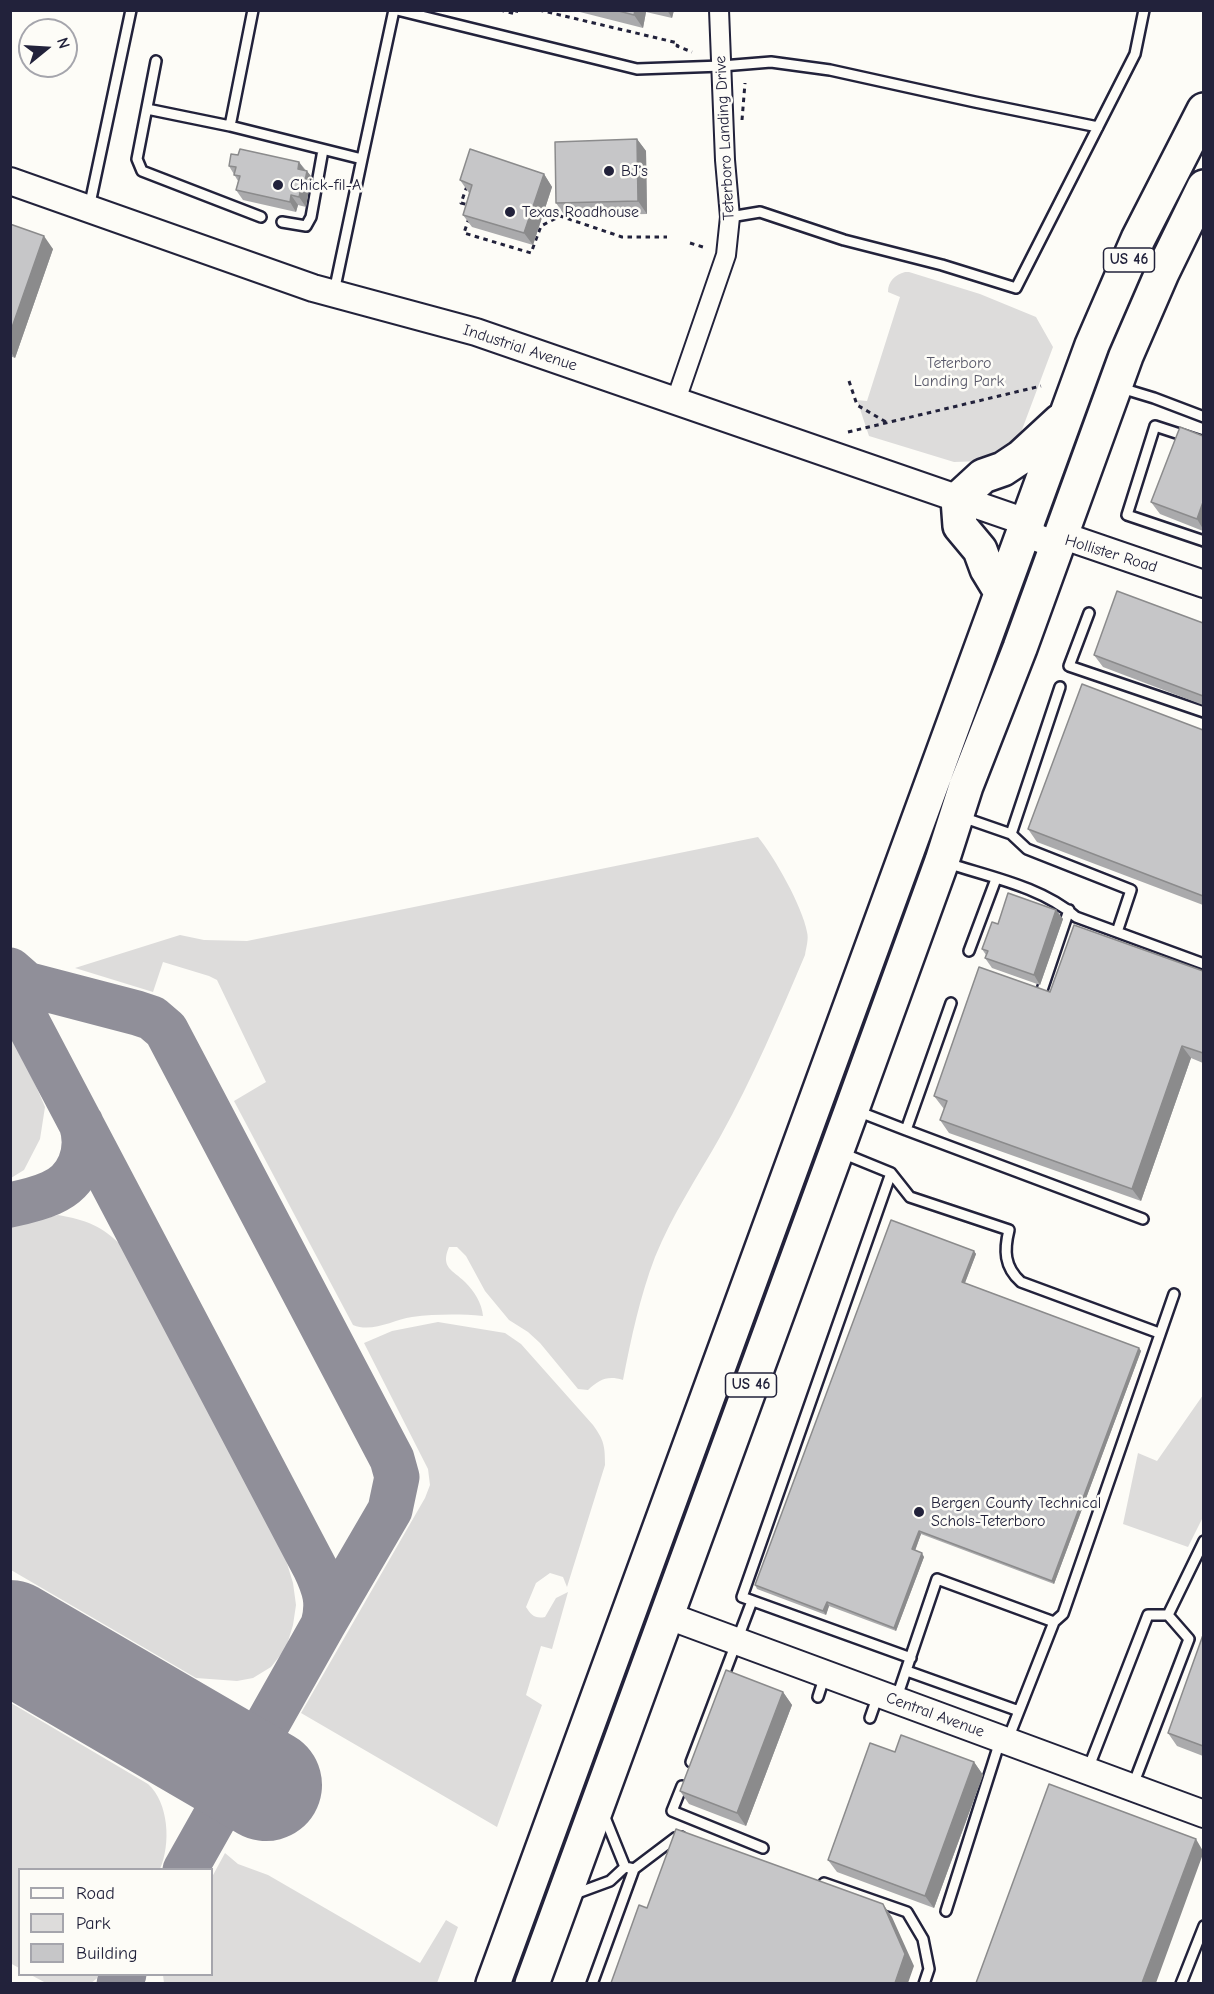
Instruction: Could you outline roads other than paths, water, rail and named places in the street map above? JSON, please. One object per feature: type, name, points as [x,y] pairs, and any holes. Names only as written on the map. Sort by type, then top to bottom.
[{"type":"highway","name":"US 46","points":[[496,1978],[1065,416],[1114,292],[1203,110]]},
{"type":"highway","name":"US 46","points":[[532,1983],[1115,386],[1162,273],[1203,187]]},
{"type":"highway","points":[[1001,592],[987,569],[980,550],[960,526],[958,499],[983,476],[1003,469],[1022,457],[1065,416]]},
{"type":"highway","points":[[962,801],[972,727],[1026,574],[1030,548],[1026,522],[1044,510],[1054,499],[1058,489],[1082,476]]},
{"type":"street","name":"Teterboro Landing Drive","points":[[676,400],[726,255],[730,217],[718,10]]},
{"type":"street","name":"Industrial Avenue","points":[[10,181],[334,294],[476,332],[1026,522]]},
{"type":"street","name":"Hollister Road","points":[[1026,522],[1035,537],[1051,543],[1061,535],[1203,583]]},
{"type":"street","name":"Central Avenue","points":[[666,1616],[736,1642],[821,1686],[1004,1740],[1203,1814]]},
{"type":"lane","points":[[89,208],[131,10]]},
{"type":"lane","points":[[230,126],[253,10]]},
{"type":"lane","points":[[334,294],[395,10],[638,69],[771,62],[830,70],[1098,127]]},
{"type":"lane","points":[[730,217],[760,212],[844,240],[942,265],[1016,288],[1135,54],[1144,10]]},
{"type":"lane","points":[[156,62],[137,159],[142,171],[261,217]]},
{"type":"lane","points":[[147,109],[230,126],[362,159]]},
{"type":"lane","points":[[282,222],[306,226],[311,217],[323,150]]},
{"type":"lane","points":[[1115,386],[1203,417]]},
{"type":"lane","points":[[1203,442],[1155,426],[1127,515],[1203,541]]},
{"type":"lane","points":[[1089,613],[1070,666],[1203,712]]},
{"type":"lane","points":[[1011,834],[1060,687]]},
{"type":"lane","points":[[962,801],[1011,834],[1027,849],[1131,890],[1117,932]]},
{"type":"lane","points":[[942,861],[1062,904],[1076,917],[1203,964]]},
{"type":"lane","points":[[969,951],[996,879]]},
{"type":"lane","points":[[1042,990],[1069,910]]},
{"type":"lane","points":[[906,1130],[951,1003]]},
{"type":"lane","points":[[852,1109],[1143,1219]]},
{"type":"lane","points":[[837,1151],[891,1173],[910,1197],[1009,1230],[1005,1246],[1006,1259],[1011,1274],[1021,1282],[1159,1333]]},
{"type":"lane","points":[[891,1173],[742,1597],[911,1658]]},
{"type":"lane","points":[[946,1911],[1004,1740],[1019,1711],[1054,1622],[1063,1614],[1174,1294]]},
{"type":"lane","points":[[1168,1615],[1203,1541]]},
{"type":"lane","points":[[881,1704],[907,1671],[937,1579],[1054,1622]]},
{"type":"lane","points":[[689,1767],[752,1601]]},
{"type":"lane","points":[[1087,1771],[1148,1615],[1168,1615],[1189,1639],[1132,1787]]},
{"type":"lane","points":[[907,1671],[1019,1711]]},
{"type":"lane","points":[[682,1786],[672,1811],[763,1848]]},
{"type":"lane","points":[[592,1983],[629,1868],[599,1803]]},
{"type":"lane","points":[[564,1898],[610,1881],[675,1838],[691,1835]]},
{"type":"lane","points":[[810,1878],[907,1912],[923,1939],[929,1970],[924,1983]]},
{"type":"lane","points":[[1181,1983],[1203,1926]]},
{"type":"place","name":"BJ's","points":[[609,171]]},
{"type":"place","name":"Chick-fil-A","points":[[278,185]]},
{"type":"place","name":"Texas Roadhouse","points":[[510,212]]},
{"type":"place","name":"Bergen County Technical Schols-Teterboro","points":[[919,1512]]},
{"type":"park label","name":"Teterboro Landing Park","points":[[959,372]]}]
